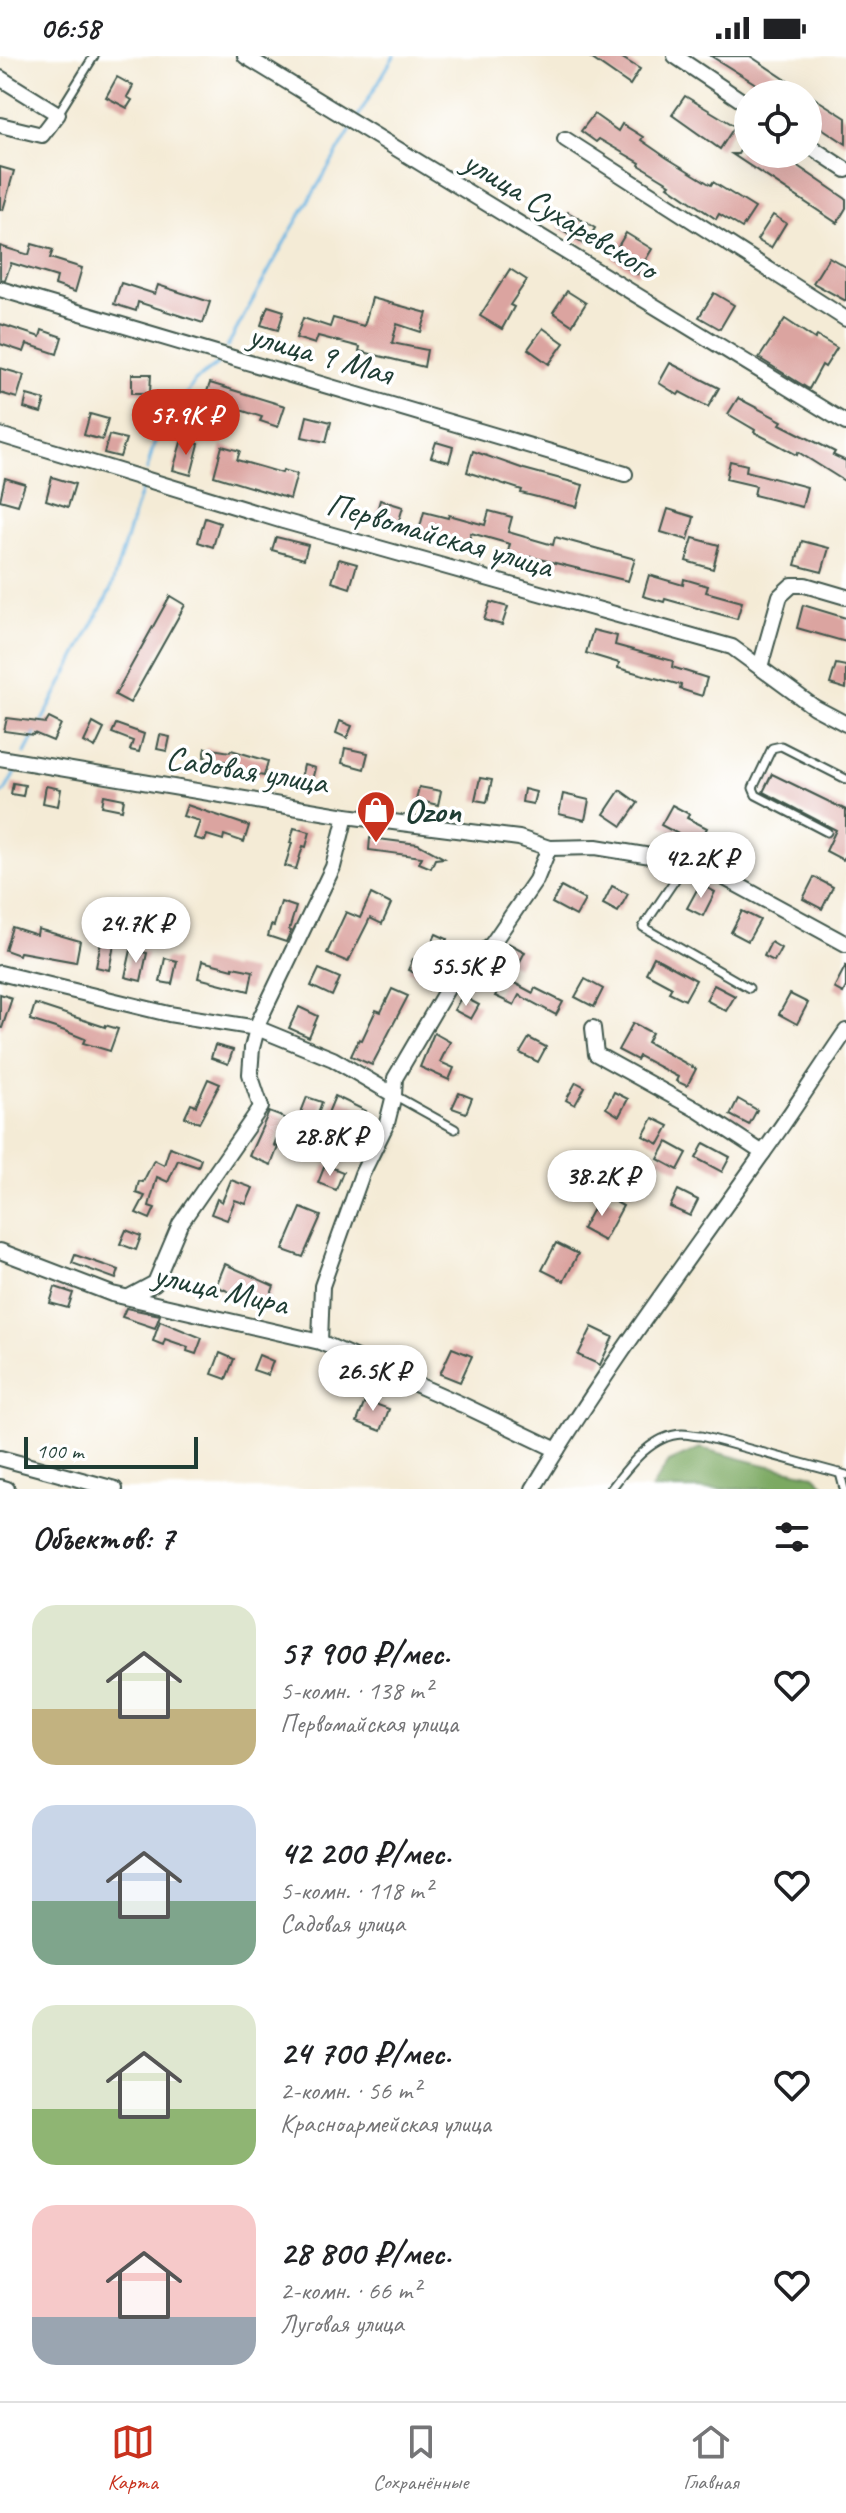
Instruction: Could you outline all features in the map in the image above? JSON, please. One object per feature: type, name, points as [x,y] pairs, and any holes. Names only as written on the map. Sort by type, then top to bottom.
[{"type":"street","name":"улица Сухаревского","points":[[245,56],[846,423]]},
{"type":"street","points":[[675,56],[734,96]]},
{"type":"street","points":[[0,78],[58,114],[42,135],[0,125]]},
{"type":"street","points":[[565,139],[846,319]]},
{"type":"street","points":[[822,154],[846,170]]},
{"type":"street","name":"улица 9 Мая","points":[[0,289],[625,474]]},
{"type":"street","name":"Первомайская улица","points":[[0,435],[283,521],[732,647],[814,707],[846,724]]},
{"type":"street","points":[[760,667],[780,596],[792,585],[805,585],[846,597]]},
{"type":"street","name":"Садовая улица","points":[[0,758],[346,816],[519,838],[549,848],[596,847],[687,862],[723,877],[846,944]]},
{"type":"street","points":[[129,1297],[155,1283],[180,1224],[261,1107],[250,1074],[257,1028],[333,867],[346,816]]},
{"type":"street","points":[[320,1342],[322,1286],[362,1174],[387,1123],[395,1078],[453,979],[492,944],[536,880],[549,848]]},
{"type":"street","points":[[0,973],[169,1014],[257,1028],[333,1059],[394,1095]]},
{"type":"street","points":[[593,1028],[596,1054],[699,1111],[763,1153]]},
{"type":"street","points":[[533,1489],[651,1310],[846,1031]]},
{"type":"street","name":"улица Мира","points":[[0,1251],[112,1294],[320,1342],[557,1450]]},
{"type":"street","points":[[0,1458],[115,1489]]},
{"type":"street","points":[[0,1487],[7,1489]]},
{"type":"lane","points":[[58,114],[94,56]]},
{"type":"lane","points":[[827,832],[756,795],[753,788],[772,748],[776,746],[846,779]]},
{"type":"lane","points":[[687,862],[643,927],[749,988]]},
{"type":"lane","points":[[394,1095],[455,1129]]},
{"type":"lane","points":[[611,1489],[629,1466],[654,1443],[680,1434],[701,1436],[843,1474],[844,1489]]},
{"type":"green space","points":[[700,1448],[814,1475],[829,1489],[651,1489],[669,1462]]},
{"type":"building","points":[[588,56],[619,56],[640,69],[630,85]]},
{"type":"building","points":[[711,56],[750,56],[786,80],[750,80]]},
{"type":"building","points":[[117,77],[133,86],[127,97],[132,100],[127,108],[106,97]]},
{"type":"building","points":[[685,96],[734,128],[720,149],[672,115]]},
{"type":"building","points":[[822,103],[846,118],[846,144],[822,128]]},
{"type":"building","points":[[594,114],[618,131],[622,124],[667,158],[755,208],[742,228],[719,214],[716,219],[640,163],[599,139],[596,142],[581,131]]},
{"type":"building","points":[[0,167],[14,171],[3,210],[0,209]]},
{"type":"building","points":[[753,168],[801,168],[846,199],[846,208],[837,223]]},
{"type":"building","points":[[568,212],[595,228],[585,245],[558,228]]},
{"type":"building","points":[[773,215],[786,223],[771,248],[757,240]]},
{"type":"building","points":[[626,233],[652,249],[637,274],[611,258]]},
{"type":"building","points":[[32,244],[53,250],[50,258],[82,268],[75,292],[55,285],[57,277],[11,263],[5,280],[0,279],[0,246],[29,255]]},
{"type":"building","points":[[829,257],[846,267],[846,301],[813,283]]},
{"type":"building","points":[[510,269],[527,280],[510,305],[514,307],[502,329],[480,316]]},
{"type":"building","points":[[121,283],[155,294],[158,285],[210,302],[203,323],[138,302],[136,311],[114,304]]},
{"type":"building","points":[[567,291],[586,303],[572,325],[553,312]]},
{"type":"building","points":[[714,293],[734,305],[720,329],[699,317]]},
{"type":"building","points":[[372,298],[427,313],[421,332],[397,324],[392,343],[427,350],[424,367],[359,351],[360,347],[318,336],[315,344],[296,338],[303,318],[330,327],[333,318],[364,326]]},
{"type":"building","points":[[268,306],[284,311],[278,330],[261,325]]},
{"type":"building","points":[[785,319],[815,339],[817,336],[837,348],[825,367],[822,365],[809,389],[759,358]]},
{"type":"building","points":[[0,324],[40,337],[42,330],[62,337],[57,354],[27,344],[24,352],[0,344]]},
{"type":"building","points":[[543,328],[564,343],[549,364],[528,349]]},
{"type":"building","points":[[670,363],[719,388],[708,407],[680,392],[678,395],[659,383]]},
{"type":"building","points":[[0,368],[24,375],[17,398],[0,393]]},
{"type":"building","points":[[132,374],[151,374],[150,393],[132,393]]},
{"type":"building","points":[[210,383],[285,406],[278,427],[260,421],[262,417],[219,403],[218,407],[203,403]]},
{"type":"building","points":[[27,395],[45,400],[41,413],[24,408]]},
{"type":"building","points":[[738,398],[835,452],[833,455],[846,461],[846,482],[798,452],[797,455],[754,432],[728,414]]},
{"type":"building","points":[[90,414],[108,419],[102,440],[84,435]]},
{"type":"building","points":[[307,416],[331,422],[326,442],[302,437]]},
{"type":"building","points":[[109,435],[126,439],[120,457],[104,453]]},
{"type":"building","points":[[182,439],[199,444],[191,475],[173,470]]},
{"type":"building","points":[[436,442],[453,447],[449,462],[431,457]]},
{"type":"building","points":[[222,446],[240,451],[237,460],[282,473],[283,470],[297,474],[290,499],[214,476]]},
{"type":"building","points":[[473,451],[583,485],[577,507],[521,493],[522,490],[467,472]]},
{"type":"building","points":[[730,461],[747,465],[746,471],[807,487],[802,507],[754,495],[756,486],[726,479]]},
{"type":"building","points":[[52,477],[75,484],[68,507],[46,500]]},
{"type":"building","points":[[5,478],[25,484],[18,505],[0,500]]},
{"type":"building","points":[[380,500],[403,507],[398,524],[375,518]]},
{"type":"building","points":[[668,509],[694,517],[688,540],[661,532]]},
{"type":"building","points":[[489,511],[512,517],[508,532],[553,545],[555,537],[635,559],[628,581],[531,557],[529,565],[506,559],[510,544],[471,533],[468,543],[435,534],[433,539],[418,534],[424,512],[485,525]]},
{"type":"building","points":[[205,518],[220,523],[213,547],[198,542]]},
{"type":"building","points":[[276,537],[308,545],[304,559],[272,550]]},
{"type":"building","points":[[693,538],[719,545],[713,569],[686,561]]},
{"type":"building","points":[[802,541],[829,548],[822,572],[795,565]]},
{"type":"building","points":[[339,559],[357,564],[350,588],[332,582]]},
{"type":"building","points":[[649,575],[683,585],[684,579],[708,586],[706,592],[742,602],[737,619],[643,596]]},
{"type":"building","points":[[170,596],[185,605],[130,703],[115,695]]},
{"type":"building","points":[[490,602],[508,607],[502,625],[484,620]]},
{"type":"building","points":[[803,605],[846,618],[846,642],[797,628]]},
{"type":"building","points":[[593,630],[617,636],[615,645],[673,661],[672,667],[707,678],[702,696],[680,689],[681,685],[618,668],[619,663],[586,653]]},
{"type":"building","points":[[836,664],[846,666],[846,689],[830,684]]},
{"type":"building","points":[[7,718],[46,723],[49,718],[61,724],[53,741],[34,733],[4,731]]},
{"type":"building","points":[[340,721],[352,726],[347,738],[336,733]]},
{"type":"building","points":[[93,723],[104,729],[95,748],[84,742]]},
{"type":"building","points":[[116,724],[144,734],[139,752],[130,750],[133,741],[112,733]]},
{"type":"building","points":[[160,735],[170,737],[167,751],[157,749]]},
{"type":"building","points":[[206,748],[231,750],[268,761],[264,776],[226,768],[228,762],[204,757]]},
{"type":"building","points":[[345,748],[368,753],[364,769],[342,763]]},
{"type":"building","points":[[304,765],[315,768],[312,780],[301,778]]},
{"type":"building","points":[[772,774],[846,810],[846,855],[843,860],[826,851],[836,830],[763,792]]},
{"type":"building","points":[[480,778],[492,780],[487,802],[475,800]]},
{"type":"building","points":[[13,783],[25,785],[23,796],[11,794]]},
{"type":"building","points":[[46,786],[61,789],[58,806],[43,803]]},
{"type":"building","points":[[419,787],[441,791],[438,805],[416,800]]},
{"type":"building","points":[[524,789],[536,792],[533,804],[522,802]]},
{"type":"building","points":[[620,790],[638,803],[622,826],[604,814]]},
{"type":"building","points":[[563,794],[589,800],[585,820],[559,814]]},
{"type":"building","points":[[104,795],[124,799],[122,810],[102,806]]},
{"type":"building","points":[[187,805],[249,826],[244,842],[224,835],[223,840],[207,835],[205,841],[194,838],[200,821],[183,816]]},
{"type":"building","points":[[672,805],[689,814],[687,818],[707,828],[696,849],[682,841],[684,837],[661,825]]},
{"type":"building","points":[[294,828],[310,832],[296,869],[285,866]]},
{"type":"building","points":[[724,836],[751,851],[742,867],[716,853]]},
{"type":"building","points":[[370,838],[418,844],[444,858],[435,859],[431,868],[419,863],[422,857],[369,850]]},
{"type":"building","points":[[814,877],[833,887],[822,909],[803,899]]},
{"type":"building","points":[[700,884],[715,892],[703,916],[687,908]]},
{"type":"building","points":[[612,886],[628,894],[618,912],[603,904]]},
{"type":"building","points":[[561,887],[585,900],[576,916],[552,903]]},
{"type":"building","points":[[371,894],[391,904],[382,924],[370,918],[348,962],[327,953],[346,912],[360,918]]},
{"type":"building","points":[[281,902],[296,907],[286,942],[268,936]]},
{"type":"building","points":[[742,911],[760,920],[748,941],[731,932]]},
{"type":"building","points":[[12,927],[37,935],[38,929],[80,941],[76,962],[20,952],[19,955],[5,950]]},
{"type":"building","points":[[436,934],[447,939],[430,980],[408,970],[413,959],[422,963]]},
{"type":"building","points":[[101,942],[114,945],[109,970],[96,967]]},
{"type":"building","points":[[771,942],[781,948],[774,961],[764,956]]},
{"type":"building","points":[[508,943],[525,952],[517,967],[500,958]]},
{"type":"building","points":[[131,950],[147,953],[141,981],[125,977]]},
{"type":"building","points":[[654,957],[696,980],[685,1000],[669,992],[672,987],[646,973]]},
{"type":"building","points":[[165,958],[177,961],[172,984],[160,982]]},
{"type":"building","points":[[202,961],[253,971],[249,991],[198,978]]},
{"type":"building","points":[[846,965],[846,987],[843,993],[834,988]]},
{"type":"building","points":[[319,969],[340,978],[332,996],[311,986]]},
{"type":"building","points":[[505,978],[533,993],[535,988],[563,1002],[556,1015],[519,995],[514,1005],[495,996]]},
{"type":"building","points":[[585,979],[603,989],[594,1007],[575,997]]},
{"type":"building","points":[[714,985],[735,996],[726,1011],[706,1000]]},
{"type":"building","points":[[392,989],[408,996],[372,1065],[351,1056],[376,1010],[381,1012]]},
{"type":"building","points":[[0,994],[12,998],[2,1028],[0,1028]]},
{"type":"building","points":[[790,994],[808,1003],[797,1024],[779,1014]]},
{"type":"building","points":[[462,996],[479,1005],[471,1019],[454,1010]]},
{"type":"building","points":[[35,1004],[118,1029],[110,1051],[30,1020]]},
{"type":"building","points":[[299,1007],[318,1016],[309,1037],[289,1028]]},
{"type":"building","points":[[633,1023],[652,1033],[647,1042],[696,1069],[687,1086],[676,1081],[678,1077],[639,1056],[637,1060],[618,1050]]},
{"type":"building","points":[[434,1033],[450,1042],[440,1062],[454,1068],[449,1080],[420,1067]]},
{"type":"building","points":[[529,1038],[546,1047],[538,1062],[520,1053]]},
{"type":"building","points":[[215,1045],[233,1050],[228,1064],[211,1058]]},
{"type":"building","points":[[208,1079],[220,1084],[199,1123],[185,1117],[191,1104],[196,1106]]},
{"type":"building","points":[[576,1082],[585,1087],[575,1105],[566,1100]]},
{"type":"building","points":[[614,1092],[628,1099],[619,1116],[606,1108]]},
{"type":"building","points":[[459,1093],[472,1098],[466,1113],[452,1108]]},
{"type":"building","points":[[335,1096],[366,1111],[358,1131],[343,1125],[345,1120],[328,1113]]},
{"type":"building","points":[[307,1097],[322,1102],[315,1121],[300,1115]]},
{"type":"building","points":[[738,1099],[757,1110],[749,1125],[730,1115]]},
{"type":"building","points":[[269,1112],[285,1118],[274,1145],[278,1147],[271,1165],[249,1156]]},
{"type":"building","points":[[653,1118],[669,1126],[659,1144],[643,1136]]},
{"type":"building","points":[[667,1142],[687,1153],[678,1170],[658,1159]]},
{"type":"building","points":[[704,1143],[730,1157],[722,1172],[696,1158]]},
{"type":"building","points":[[170,1147],[201,1159],[198,1167],[178,1160],[168,1182],[157,1177],[149,1206],[155,1208],[150,1219],[136,1213],[145,1196],[136,1193],[139,1181],[143,1182],[154,1160],[164,1165]]},
{"type":"building","points":[[325,1165],[343,1172],[336,1190],[318,1183]]},
{"type":"building","points":[[231,1180],[253,1188],[246,1204],[235,1200],[227,1220],[211,1214],[217,1199],[222,1202]]},
{"type":"building","points":[[678,1190],[698,1200],[690,1216],[670,1207]]},
{"type":"building","points":[[601,1194],[623,1206],[604,1241],[582,1229]]},
{"type":"building","points":[[301,1208],[321,1216],[303,1257],[283,1250]]},
{"type":"building","points":[[126,1230],[141,1236],[136,1250],[120,1244]]},
{"type":"building","points":[[556,1243],[578,1254],[564,1281],[542,1270]]},
{"type":"building","points":[[75,1255],[119,1270],[116,1279],[72,1263]]},
{"type":"building","points":[[225,1264],[274,1286],[266,1308],[216,1286]]},
{"type":"building","points":[[55,1287],[73,1293],[68,1308],[50,1303]]},
{"type":"building","points":[[126,1308],[160,1315],[155,1328],[122,1317]]},
{"type":"building","points":[[160,1321],[202,1338],[196,1354],[187,1351],[188,1347],[165,1339],[163,1345],[153,1341]]},
{"type":"building","points":[[592,1327],[613,1337],[600,1365],[578,1355]]},
{"type":"building","points":[[452,1348],[472,1356],[460,1382],[440,1374]]},
{"type":"building","points":[[220,1353],[234,1359],[226,1379],[212,1374]]},
{"type":"building","points":[[259,1355],[273,1361],[268,1375],[253,1370]]},
{"type":"building","points":[[369,1391],[379,1395],[375,1404],[389,1409],[381,1431],[357,1422]]},
{"type":"waterway","points":[[357,118],[394,56]]},
{"type":"waterway","points":[[227,347],[352,128]]},
{"type":"waterway","points":[[147,470],[154,444],[195,381],[218,364]]},
{"type":"waterway","points":[[40,725],[110,591],[142,488]]},
{"type":"waterway","points":[[25,753],[36,732]]},
{"type":"waterway","points":[[0,794],[16,771]]},
{"type":"place","name":"Ozon","points":[[376,844]]}]
